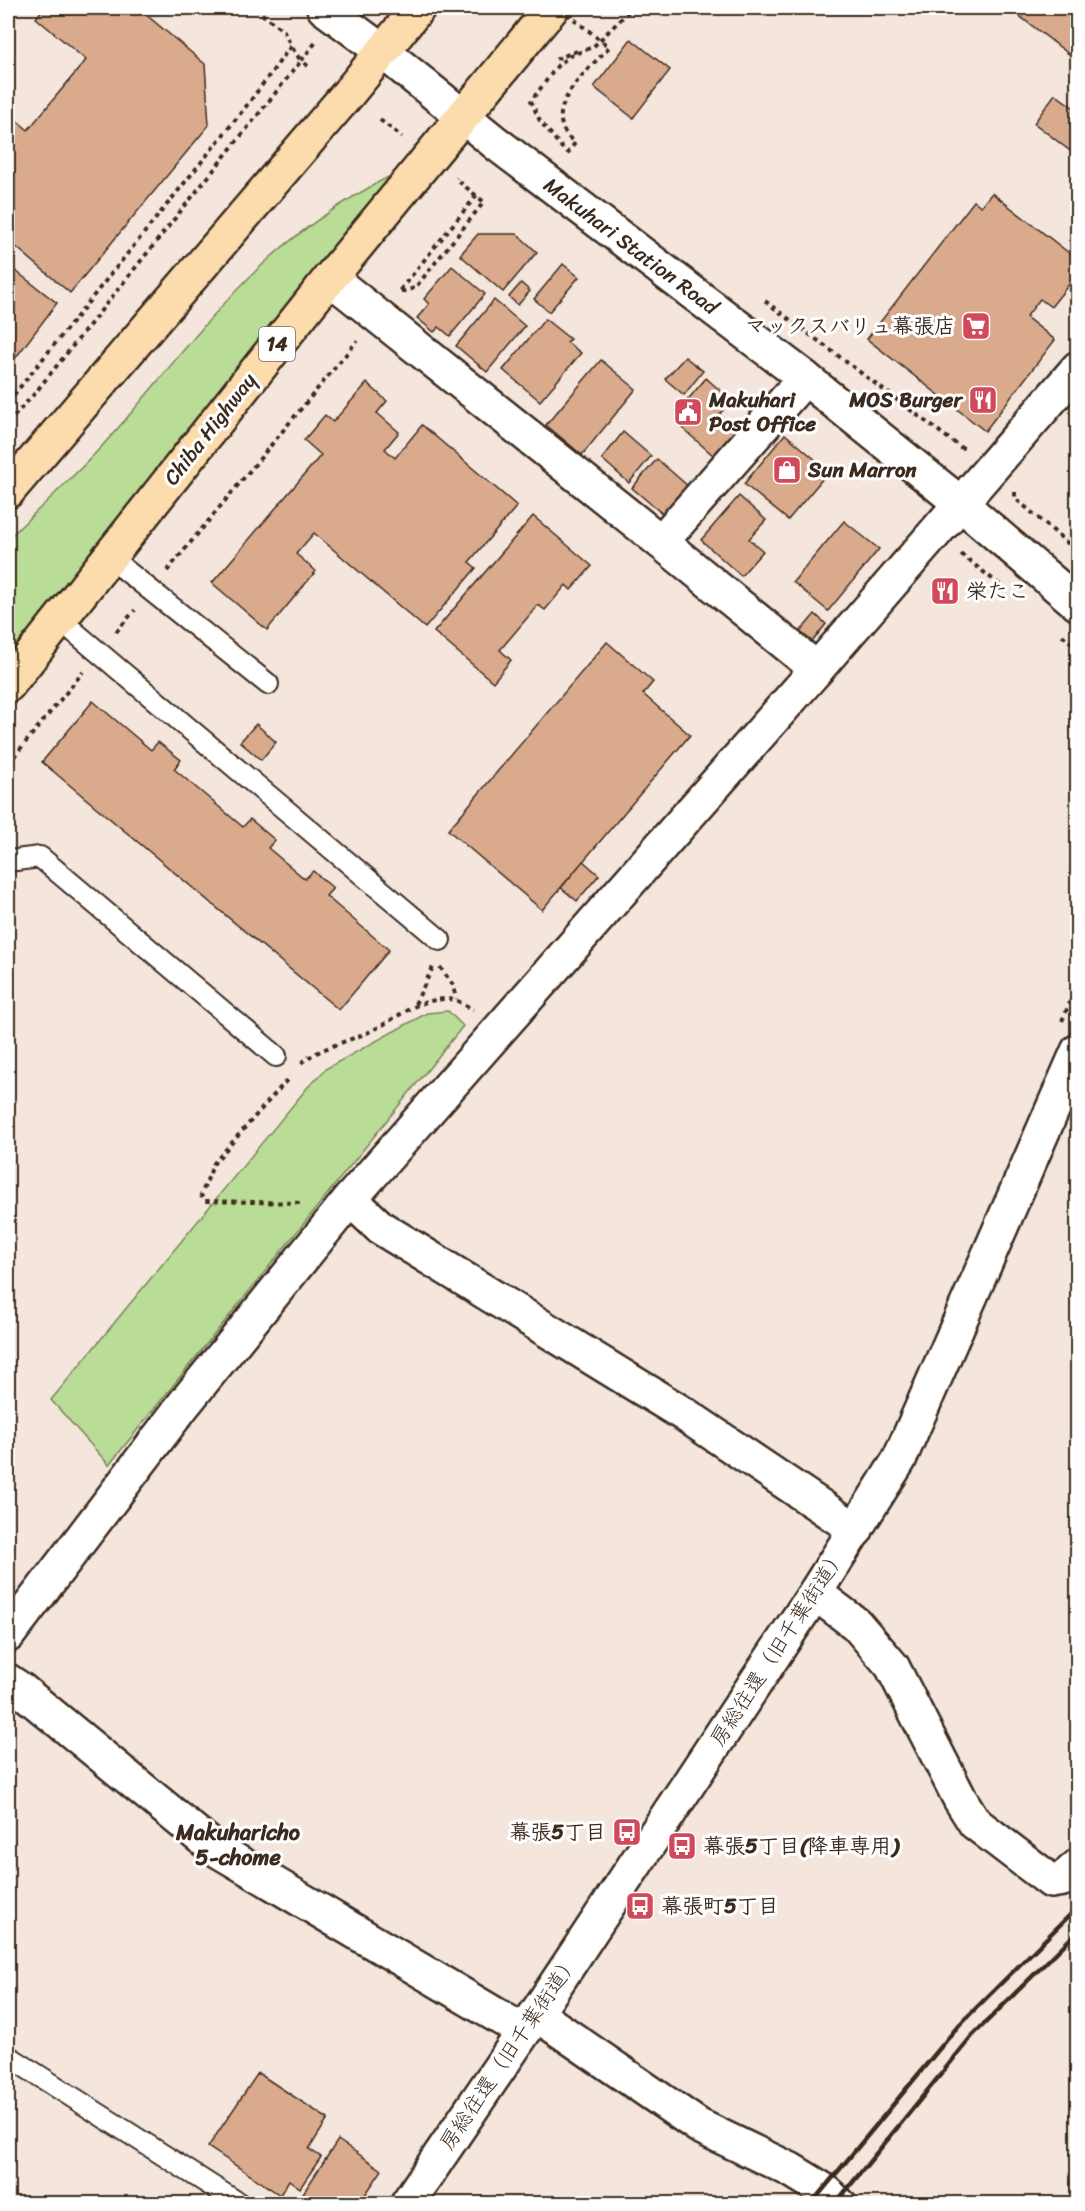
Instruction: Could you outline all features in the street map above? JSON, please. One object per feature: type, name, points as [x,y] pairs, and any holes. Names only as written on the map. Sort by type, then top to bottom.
[{"type":"highway","points":[[8,491],[347,95],[418,8]]},
{"type":"highway","name":"Chiba Highway","points":[[8,685],[330,278],[552,8]]},
{"type":"street","name":"Makuhari Station Road","points":[[324,8],[382,51],[461,117],[806,378],[960,503],[1077,604]]},
{"type":"street","points":[[330,278],[662,542],[817,669]]},
{"type":"street","points":[[8,1635],[184,1404],[350,1199],[817,669],[1077,368]]},
{"type":"street","points":[[662,542],[806,378]]},
{"type":"street","name":"房総往還（旧千葉街道）","points":[[407,2204],[815,1593],[899,1460],[1077,1051]]},
{"type":"street","points":[[350,1199],[381,1228],[687,1416],[856,1530]]},
{"type":"street","points":[[815,1593],[856,1624],[892,1666],[960,1799],[975,1823],[1051,1881],[1063,1879],[1077,1866]]},
{"type":"street","points":[[8,1682],[20,1689],[214,1848],[530,2023],[699,2126],[791,2170],[822,2189],[839,2204]]},
{"type":"lane","points":[[109,557],[268,684]]},
{"type":"lane","points":[[59,619],[440,940]]},
{"type":"lane","points":[[8,861],[40,857],[276,1056]]},
{"type":"lane","points":[[8,2056],[240,2204]]},
{"type":"path","points":[[254,8],[284,31],[301,61],[308,66]]},
{"type":"path","points":[[560,8],[609,47],[566,96],[560,119],[566,136],[575,143],[567,154],[540,121],[531,101],[558,65],[570,56],[593,47],[632,8]]},
{"type":"path","points":[[8,402],[248,104],[291,46]]},
{"type":"path","points":[[550,62],[561,56],[593,47]]},
{"type":"path","points":[[8,423],[35,393],[308,52]]},
{"type":"path","points":[[381,120],[402,137]]},
{"type":"path","points":[[456,179],[477,195],[484,201],[416,288],[397,293],[477,195]]},
{"type":"path","points":[[759,297],[960,447],[973,450]]},
{"type":"path","points":[[166,572],[344,357]]},
{"type":"path","points":[[1016,484],[1015,498],[1077,552]]},
{"type":"path","points":[[111,638],[139,605]]},
{"type":"path","points":[[8,764],[88,667]]},
{"type":"path","points":[[415,1005],[436,961],[453,985],[456,999]]},
{"type":"path","points":[[270,1102],[214,1163],[201,1195],[204,1201],[314,1203]]},
{"type":"green space","points":[[420,161],[8,669],[8,539],[99,450],[203,328],[261,266],[316,221],[378,183]]},
{"type":"green space","points":[[448,1011],[463,1026],[109,1465],[51,1400],[307,1088],[327,1068],[427,1013]]},
{"type":"building","points":[[44,8],[138,8],[205,64],[209,125],[70,293],[8,240],[8,113],[28,130],[86,60],[36,18]]},
{"type":"building","points":[[1009,8],[1078,8],[1078,61]]},
{"type":"building","points":[[631,39],[670,70],[633,118],[594,87]]},
{"type":"building","points":[[1055,94],[1078,111],[1078,157],[1034,123]]},
{"type":"building","points":[[992,193],[1078,260],[1078,273],[1051,307],[1040,299],[1026,317],[1055,340],[985,431],[867,339],[974,201],[981,206]]},
{"type":"building","points":[[478,234],[517,234],[537,252],[503,292],[460,255]]},
{"type":"building","points":[[563,264],[579,277],[549,312],[534,299]]},
{"type":"building","points":[[8,265],[57,303],[8,368]]},
{"type":"building","points":[[452,266],[485,294],[450,336],[439,327],[434,332],[417,318],[429,304],[424,299]]},
{"type":"building","points":[[521,283],[530,291],[518,305],[509,297]]},
{"type":"building","points":[[494,300],[525,326],[487,372],[456,346]]},
{"type":"building","points":[[545,319],[570,339],[567,342],[581,353],[540,401],[503,370]]},
{"type":"building","points":[[685,357],[703,371],[684,395],[665,379]]},
{"type":"building","points":[[601,360],[636,389],[582,455],[546,425]]},
{"type":"building","points":[[706,378],[731,400],[719,415],[737,429],[714,456],[682,428],[696,412],[685,403]]},
{"type":"building","points":[[367,383],[387,401],[377,413],[399,432],[385,449],[395,458],[422,425],[517,506],[469,562],[476,568],[425,628],[314,533],[296,554],[316,571],[267,630],[212,583],[321,455],[304,440],[325,415],[333,422]]},
{"type":"building","points":[[623,432],[651,456],[629,483],[602,459]]},
{"type":"building","points":[[785,434],[829,471],[788,520],[744,484]]},
{"type":"building","points":[[657,459],[689,487],[665,516],[632,488]]},
{"type":"building","points":[[739,496],[766,520],[749,539],[763,551],[741,576],[701,540]]},
{"type":"building","points":[[533,516],[592,566],[571,590],[566,585],[545,610],[538,605],[500,650],[511,660],[493,682],[434,632]]},
{"type":"building","points":[[844,521],[879,549],[828,611],[793,582]]},
{"type":"building","points":[[815,614],[826,624],[811,643],[799,633]]},
{"type":"building","points":[[607,642],[653,682],[643,694],[690,735],[542,910],[448,830]]},
{"type":"building","points":[[93,701],[151,750],[158,742],[181,760],[174,769],[243,827],[250,819],[275,840],[268,848],[305,879],[313,871],[333,888],[326,896],[389,950],[339,1010],[42,762]]},
{"type":"building","points":[[256,724],[276,742],[261,760],[240,742]]},
{"type":"building","points":[[583,861],[599,875],[577,901],[561,888]]},
{"type":"building","points":[[258,2073],[328,2119],[309,2149],[321,2157],[300,2188],[289,2180],[280,2195],[208,2147]]},
{"type":"building","points":[[338,2140],[382,2170],[359,2204],[296,2204]]},
{"type":"railway","points":[[811,2204],[959,2025],[1078,1907]]},
{"type":"railway","points":[[835,2204],[972,2036],[1078,1931]]},
{"type":"place","name":"マックスバリュ幕張店","points":[[976,326]]},
{"type":"place","name":"MOS Burger","points":[[983,400]]},
{"type":"place","name":"Makuhari Post Office","points":[[688,412]]},
{"type":"place","name":"Sun Marron","points":[[787,470]]},
{"type":"place","name":"栄たこ","points":[[945,591]]},
{"type":"place","name":"幕張5丁目","points":[[627,1832]]},
{"type":"place","name":"幕張5丁目(降車専用)","points":[[682,1846]]},
{"type":"place","name":"幕張町5丁目","points":[[640,1906]]},
{"type":"district","name":"Makuharicho 5-chome","points":[[238,1844]]}]
